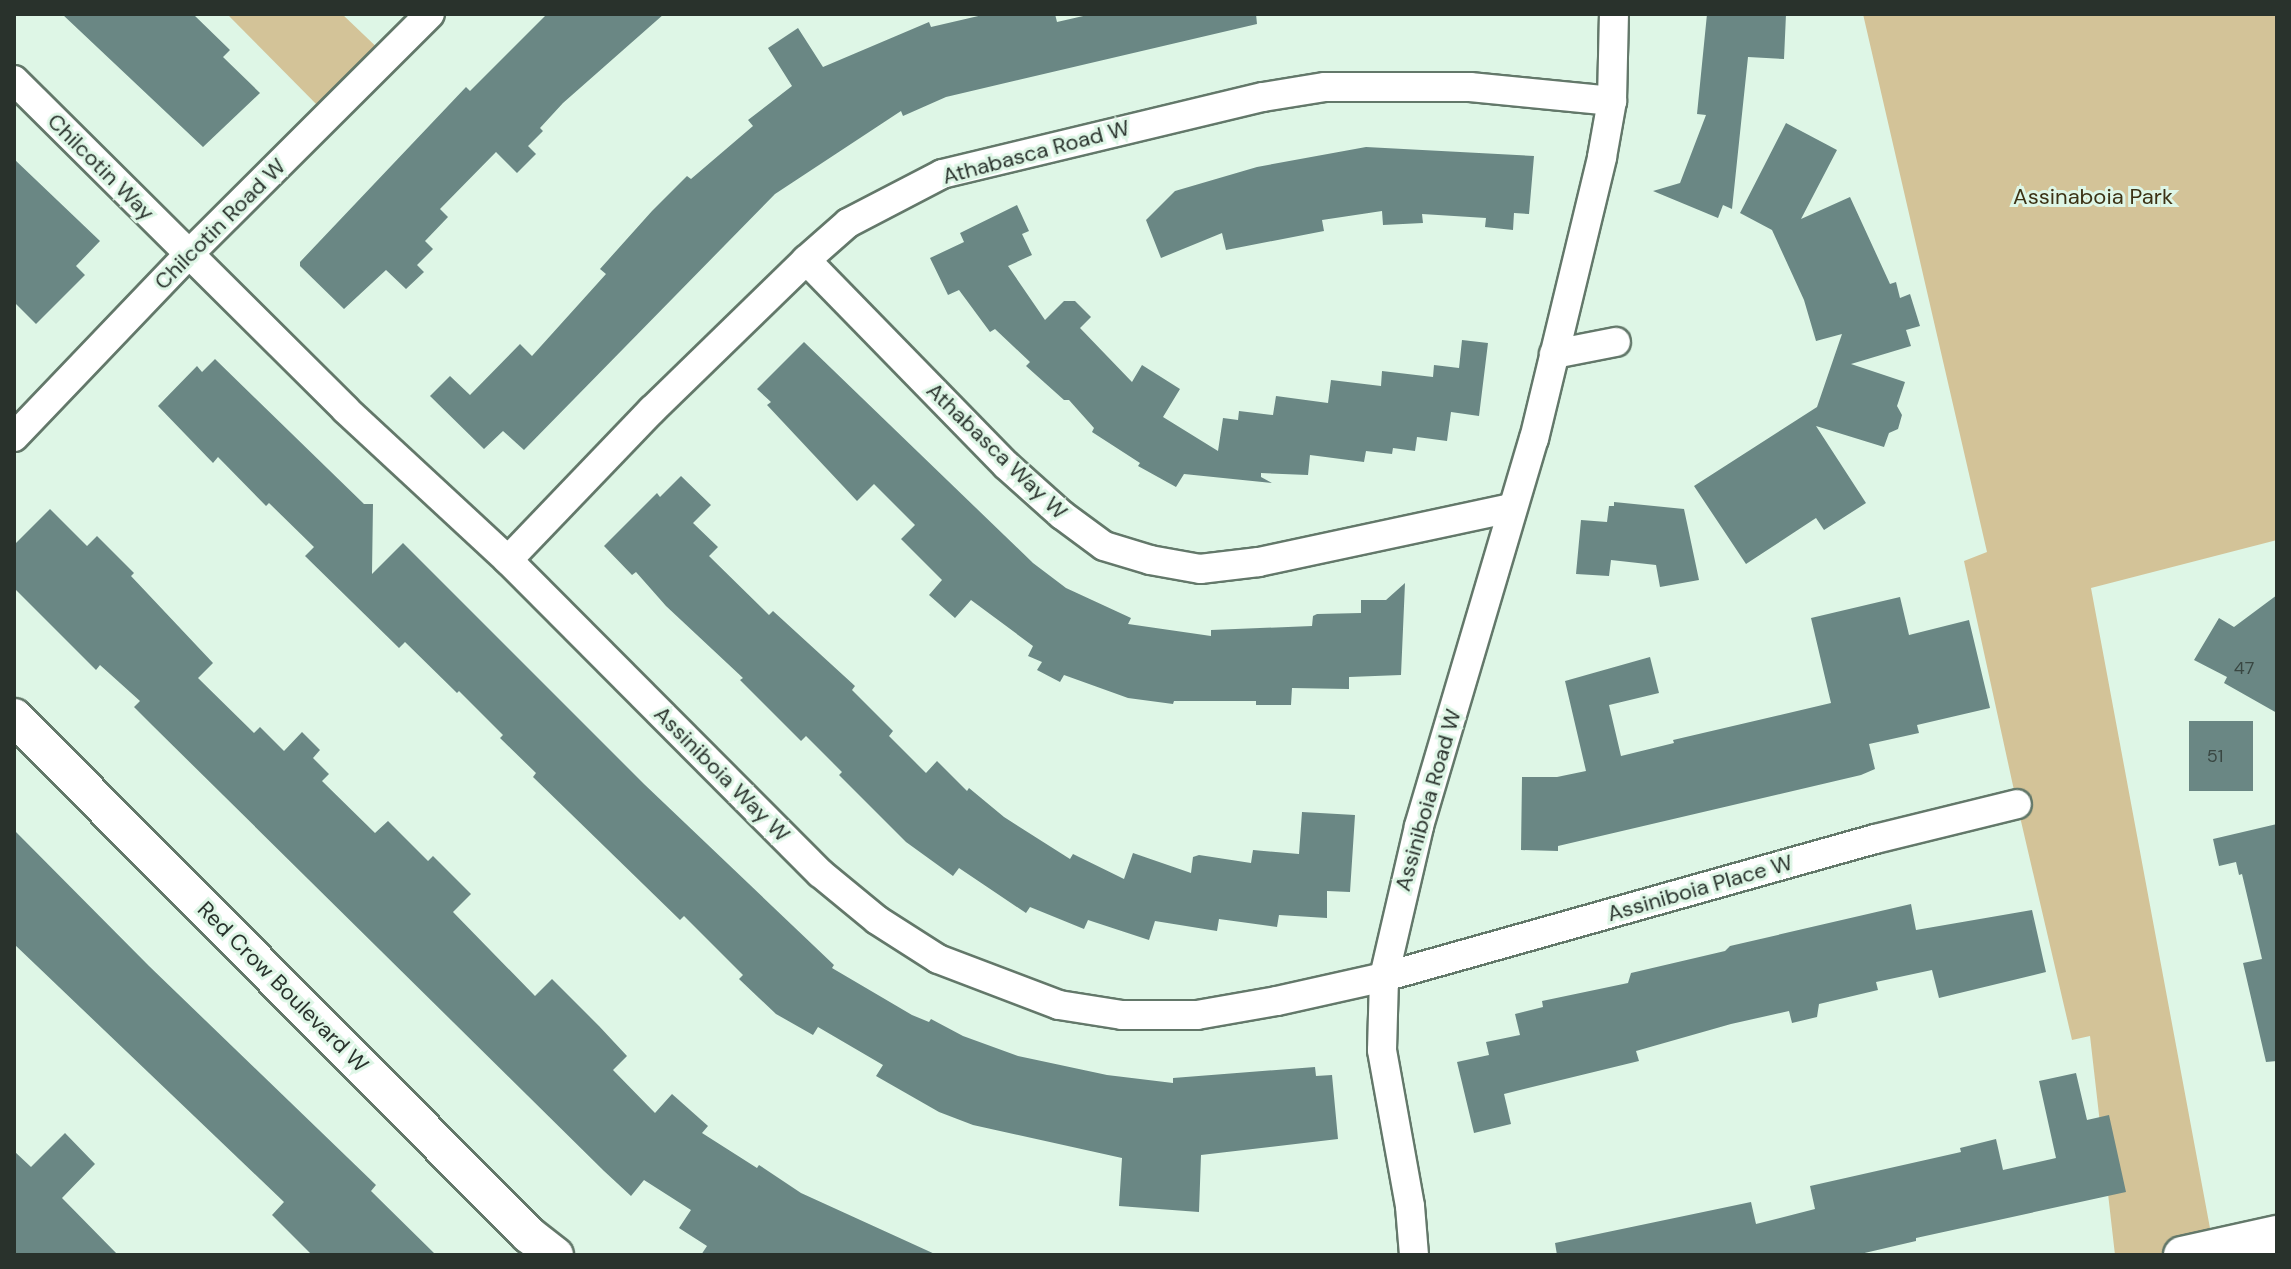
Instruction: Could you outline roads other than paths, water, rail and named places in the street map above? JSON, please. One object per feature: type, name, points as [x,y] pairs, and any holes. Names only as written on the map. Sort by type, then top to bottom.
[{"type":"street","name":"Chilcotin Road W","points":[[14,437],[189,254],[430,14]]},
{"type":"street","name":"Assiniboia Road W","points":[[1414,1255],[1410,1206],[1382,1050],[1384,977],[1419,826],[1510,508],[1534,439],[1612,101],[1614,14]]},
{"type":"street","name":"Chilcotin Way","points":[[14,80],[189,254]]},
{"type":"street","name":"Athabasca Road W","points":[[508,560],[652,410],[806,260],[848,223],[942,174],[1263,97],[1325,87],[1470,87],[1612,101]]},
{"type":"street","name":"Assiniboia Way W","points":[[189,254],[346,410],[508,560],[820,873],[877,920],[938,959],[1059,1005],[1122,1015],[1197,1015],[1384,977]]},
{"type":"street","name":"Athabasca Way W","points":[[806,260],[1006,465],[1062,515],[1104,546],[1150,560],[1200,569],[1259,562],[1510,508]]},
{"type":"street","points":[[1554,354],[1616,342]]},
{"type":"street","name":"Red Crow Boulevard W","points":[[14,717],[529,1235],[555,1255]]},
{"type":"street","name":"Assiniboia Place W","points":[[1384,977],[1875,839],[2017,804]]},
{"type":"street","points":[[2182,1255],[2277,1234]]},
{"type":"park label","name":"Assinaboia Park","points":[[2093,197]]}]
